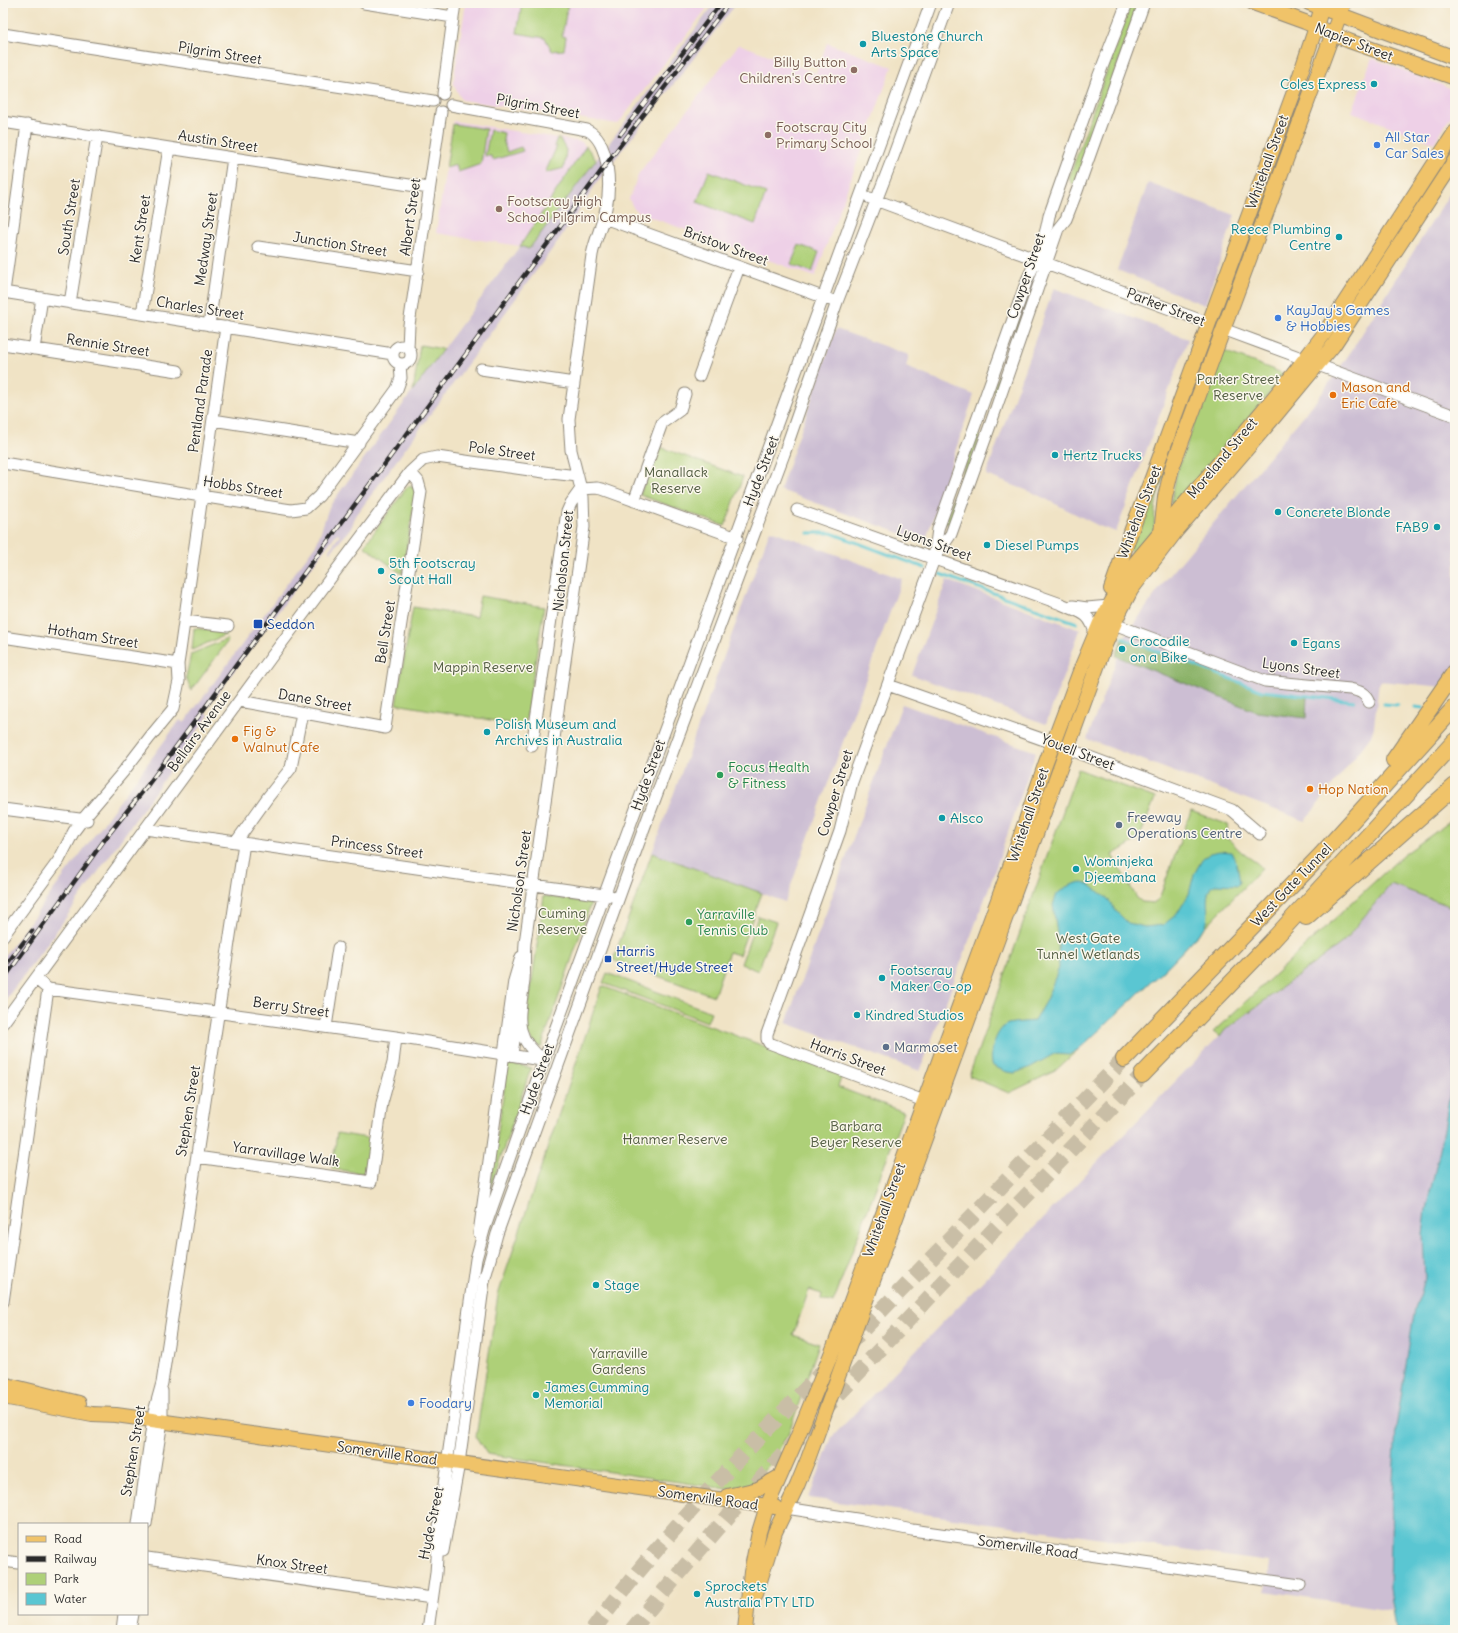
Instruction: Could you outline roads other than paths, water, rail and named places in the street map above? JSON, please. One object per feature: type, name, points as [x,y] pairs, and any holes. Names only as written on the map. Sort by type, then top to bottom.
[{"type":"highway","points":[[1396,764],[1455,672]]},
{"type":"highway","name":"West Gate Tunnel","points":[[1124,1059],[1321,855],[1396,764],[1455,707]]},
{"type":"highway","name":"West Gate Tunnel","points":[[1142,1075],[1270,943],[1455,741]]},
{"type":"highway","points":[[1270,943],[1298,924],[1455,786]]},
{"type":"main road","name":"Napier Street","points":[[1253,3],[1394,58],[1455,78]]},
{"type":"main road","name":"Napier Street","points":[[1318,5],[1342,9],[1455,58]]},
{"type":"main road","name":"Whitehall Street","points":[[997,922],[1053,743],[1095,634],[1109,606],[1113,584],[1123,554],[1316,27],[1318,5]]},
{"type":"main road","name":"Whitehall Street","points":[[746,1630],[751,1572],[759,1532],[767,1506],[797,1438],[836,1342],[930,1103],[997,922],[1068,749],[1114,624],[1131,590],[1149,566],[1157,550],[1169,478],[1342,9]]},
{"type":"main road","name":"Moreland Street","points":[[1109,606],[1128,573],[1161,531],[1324,334],[1455,132]]},
{"type":"main road","name":"Moreland Street","points":[[1149,566],[1177,530],[1208,496],[1333,346],[1455,160]]},
{"type":"main road","points":[[1324,334],[1344,316],[1367,284],[1374,284]]},
{"type":"main road","name":"Parker Street","points":[[1208,323],[1223,329]]},
{"type":"main road","name":"Parker Street","points":[[1304,359],[1318,364]]},
{"type":"main road","name":"Youell Street","points":[[1053,743],[1068,749]]},
{"type":"main road","name":"Whitehall Street","points":[[746,1630],[767,1556],[786,1508],[806,1465],[930,1103]]},
{"type":"main road","name":"Somerville Road","points":[[3,1384],[90,1406],[116,1415]]},
{"type":"main road","name":"Somerville Road","points":[[3,1396],[95,1414],[116,1415],[786,1508]]},
{"type":"main road","points":[[706,1498],[750,1492],[779,1477]]},
{"type":"street","points":[[364,3],[453,17]]},
{"type":"street","points":[[443,94],[455,3]]},
{"type":"street","name":"Hyde Street","points":[[428,1630],[436,1573],[442,1554],[476,1259],[484,1230],[544,1060],[825,298],[932,3]]},
{"type":"street","name":"Hyde Street","points":[[453,1462],[487,1270],[508,1204],[619,896],[784,454],[837,302],[893,158],[949,3]]},
{"type":"street","name":"Cowper Street","points":[[1042,261],[1049,216],[1097,80],[1127,3]]},
{"type":"street","name":"Cowper Street","points":[[766,1037],[840,831],[852,782],[934,559],[938,529],[1027,280],[1042,261],[1058,229],[1066,219],[1144,3]]},
{"type":"street","name":"Pilgrim Street","points":[[3,34],[433,101]]},
{"type":"street","points":[[443,94],[449,98],[451,105],[446,112],[441,112],[436,110],[433,101],[436,96],[443,94]]},
{"type":"street","name":"Pilgrim Street","points":[[451,105],[587,130],[598,139],[606,156]]},
{"type":"street","name":"Albert Street","points":[[405,347],[418,272],[441,112]]},
{"type":"street","name":"Austin Street","points":[[3,122],[429,188]]},
{"type":"street","points":[[3,292],[27,125]]},
{"type":"street","name":"South Street","points":[[70,303],[96,136]]},
{"type":"street","name":"Kent Street","points":[[142,314],[169,148]]},
{"type":"street","name":"Nicholson Street","points":[[544,1060],[531,1050],[523,1038],[520,1023],[525,948],[584,531],[584,508],[569,434],[569,419],[594,250],[596,239],[604,218],[608,196],[606,156]]},
{"type":"street","name":"Medway Street","points":[[209,325],[233,158]]},
{"type":"street","name":"Parker Street","points":[[862,195],[1208,323]]},
{"type":"street","name":"Bristow Street","points":[[604,218],[837,302]]},
{"type":"street","name":"Junction Street","points":[[258,247],[418,272]]},
{"type":"street","points":[[699,376],[739,267]]},
{"type":"street","name":"Charles Street","points":[[3,292],[393,354]]},
{"type":"street","points":[[34,349],[42,298]]},
{"type":"street","name":"Pentland Parade","points":[[3,936],[59,860],[72,847],[86,820],[104,803],[123,772],[175,706],[179,681],[178,664],[226,328]]},
{"type":"street","name":"Parker Street","points":[[1223,329],[1304,359]]},
{"type":"street","name":"Rennie Street","points":[[3,344],[178,371]]},
{"type":"street","points":[[405,347],[411,354],[411,358],[407,363],[400,364],[394,360],[393,354],[396,348],[405,347]]},
{"type":"street","name":"Hobbs Street","points":[[3,463],[291,510],[306,508],[314,502],[327,487],[397,389],[401,378],[400,364]]},
{"type":"street","name":"Parker Street","points":[[1318,364],[1455,416]]},
{"type":"street","points":[[481,369],[574,383]]},
{"type":"street","points":[[634,501],[662,423],[680,410],[685,394]]},
{"type":"street","points":[[213,420],[359,443]]},
{"type":"street","name":"Pole Street","points":[[423,460],[437,457],[578,476]]},
{"type":"street","name":"Bellairs Avenue","points":[[3,1023],[277,650],[410,472],[423,460]]},
{"type":"street","name":"Bell Street","points":[[385,728],[421,492],[418,481],[410,472]]},
{"type":"street","points":[[532,746],[567,512],[571,503],[581,489],[598,488],[736,538]]},
{"type":"street","points":[[753,493],[767,498]]},
{"type":"street","name":"Lyons Street","points":[[797,510],[1061,604],[1088,617],[1092,623],[1095,634]]},
{"type":"street","name":"Lyons Street","points":[[1061,604],[1087,608],[1109,606]]},
{"type":"street","points":[[184,621],[228,626]]},
{"type":"street","name":"Lyons Street","points":[[1114,624],[1265,681],[1350,689],[1361,692],[1367,697],[1369,702]]},
{"type":"street","name":"Hotham Street","points":[[3,637],[178,664]]},
{"type":"street","name":"Youell Street","points":[[888,685],[1053,743]]},
{"type":"street","name":"Dane Street","points":[[240,701],[385,728]]},
{"type":"street","name":"Stephen Street","points":[[146,1523],[162,1383],[219,1012],[240,843],[268,797],[291,768],[302,713]]},
{"type":"street","name":"Youell Street","points":[[1068,749],[1232,810],[1260,834]]},
{"type":"street","points":[[3,809],[86,820]]},
{"type":"street","name":"Princess Street","points":[[145,830],[619,896]]},
{"type":"street","points":[[326,1027],[338,948]]},
{"type":"street","name":"Nicholson Street","points":[[476,1259],[508,1053],[514,981],[525,948]]},
{"type":"street","points":[[3,1302],[48,989],[36,979]]},
{"type":"street","name":"Berry Street","points":[[48,989],[508,1053],[544,1060]]},
{"type":"street","points":[[508,1053],[522,995]]},
{"type":"street","name":"Yarravillage Walk","points":[[196,1157],[371,1182],[382,1103],[393,1063],[396,1037]]},
{"type":"street","name":"Harris Street","points":[[766,1037],[769,1043],[930,1103]]},
{"type":"street","points":[[544,1060],[558,1065]]},
{"type":"street","name":"Stephen Street","points":[[138,1523],[157,1421]]},
{"type":"street","name":"Somerville Road","points":[[786,1508],[856,1518],[912,1530],[1300,1585]]},
{"type":"street","name":"Knox Street","points":[[148,1558],[432,1598]]},
{"type":"street","points":[[3,1561],[18,1563]]},
{"type":"street","points":[[122,1630],[124,1615]]},
{"type":"street","points":[[130,1630],[133,1615]]},
{"type":"water","points":[[1220,851],[1231,852],[1237,864],[1240,882],[1238,885],[1217,884],[1211,887],[1207,901],[1208,916],[1206,926],[1169,965],[1079,1049],[1069,1055],[1054,1054],[1029,1068],[1015,1073],[1007,1072],[993,1066],[992,1049],[1000,1031],[1008,1024],[1034,1021],[1046,1000],[1059,968],[1058,941],[1053,905],[1057,894],[1066,887],[1080,882],[1090,885],[1108,899],[1116,911],[1128,923],[1145,927],[1163,925],[1177,914],[1189,894],[1194,874],[1202,860],[1210,853]]},
{"type":"water","points":[[1455,1062],[1455,1630],[1396,1630],[1390,1588],[1392,1496],[1396,1428],[1415,1308],[1425,1278],[1423,1235],[1426,1209],[1442,1141]]},
{"type":"waterway","points":[[808,533],[831,533],[925,568]]},
{"type":"waterway","points":[[940,574],[1077,623]]},
{"type":"waterway","points":[[1122,638],[1263,691],[1354,701]]},
{"type":"waterway","points":[[1384,704],[1398,705]]},
{"type":"waterway","points":[[1415,707],[1423,708]]},
{"type":"tunnel","points":[[847,1346],[1124,1059]]},
{"type":"tunnel","points":[[632,1630],[692,1558],[818,1417],[947,1279],[1142,1075]]},
{"type":"tunnel","points":[[593,1630],[647,1561],[676,1527],[827,1367]]},
{"type":"railway","points":[[620,135],[721,3]]},
{"type":"railway","points":[[3,980],[108,835],[147,786],[616,151],[729,3]]},
{"type":"railway","points":[[3,969],[32,931]]},
{"type":"place","name":"Bluestone Church Arts Space","points":[[863,44]]},
{"type":"place","name":"Billy Button Children's Centre","points":[[854,70]]},
{"type":"place","name":"Coles Express","points":[[1374,84]]},
{"type":"place","name":"Footscray City Primary School","points":[[768,135]]},
{"type":"place","name":"All Star Car Sales","points":[[1377,145]]},
{"type":"place","name":"Footscray High School Pilgrim Campus","points":[[499,209]]},
{"type":"place","name":"Reece Plumbing Centre","points":[[1339,237]]},
{"type":"place","name":"KayJay's Games & Hobbies","points":[[1278,318]]},
{"type":"place","name":"Mason and Eric Cafe","points":[[1333,395]]},
{"type":"place","name":"Hertz Trucks","points":[[1055,455]]},
{"type":"place","name":"Concrete Blonde","points":[[1278,512]]},
{"type":"place","name":"FAB9","points":[[1437,527]]},
{"type":"place","name":"Diesel Pumps","points":[[987,545]]},
{"type":"place","name":"5th Footscray Scout Hall","points":[[381,571]]},
{"type":"place","name":"Seddon","points":[[258,624]]},
{"type":"place","name":"Egans","points":[[1294,643]]},
{"type":"place","name":"Crocodile on a Bike","points":[[1122,649]]},
{"type":"place","name":"Polish Museum and Archives in Australia","points":[[487,732]]},
{"type":"place","name":"Fig & Walnut Cafe","points":[[235,739]]},
{"type":"place","name":"Focus Health & Fitness","points":[[720,775]]},
{"type":"place","name":"Hop Nation","points":[[1310,789]]},
{"type":"place","name":"Alsco","points":[[942,818]]},
{"type":"place","name":"Freeway Operations Centre","points":[[1119,825]]},
{"type":"place","name":"Wominjeka Djeembana","points":[[1076,869]]},
{"type":"place","name":"Yarraville Tennis Club","points":[[689,922]]},
{"type":"place","name":"Harris Street/Hyde Street","points":[[608,959]]},
{"type":"place","name":"Footscray Maker Co-op","points":[[882,978]]},
{"type":"place","name":"Kindred Studios","points":[[857,1015]]},
{"type":"place","name":"Marmoset","points":[[886,1047]]},
{"type":"place","name":"Stage","points":[[596,1285]]},
{"type":"place","name":"James Cumming Memorial","points":[[536,1395]]},
{"type":"place","name":"Foodary","points":[[411,1403]]},
{"type":"place","name":"Sprockets Australia PTY LTD","points":[[697,1594]]},
{"type":"park label","name":"Parker Street Reserve","points":[[1238,388]]},
{"type":"park label","name":"Manallack Reserve","points":[[676,480]]},
{"type":"park label","name":"Mappin Reserve","points":[[483,667]]},
{"type":"park label","name":"Cuming Reserve","points":[[562,922]]},
{"type":"park label","name":"West Gate Tunnel Wetlands","points":[[1088,946]]},
{"type":"park label","name":"Barbara Beyer Reserve","points":[[856,1134]]},
{"type":"park label","name":"Hanmer Reserve","points":[[675,1139]]},
{"type":"park label","name":"Yarraville Gardens","points":[[619,1362]]}]
